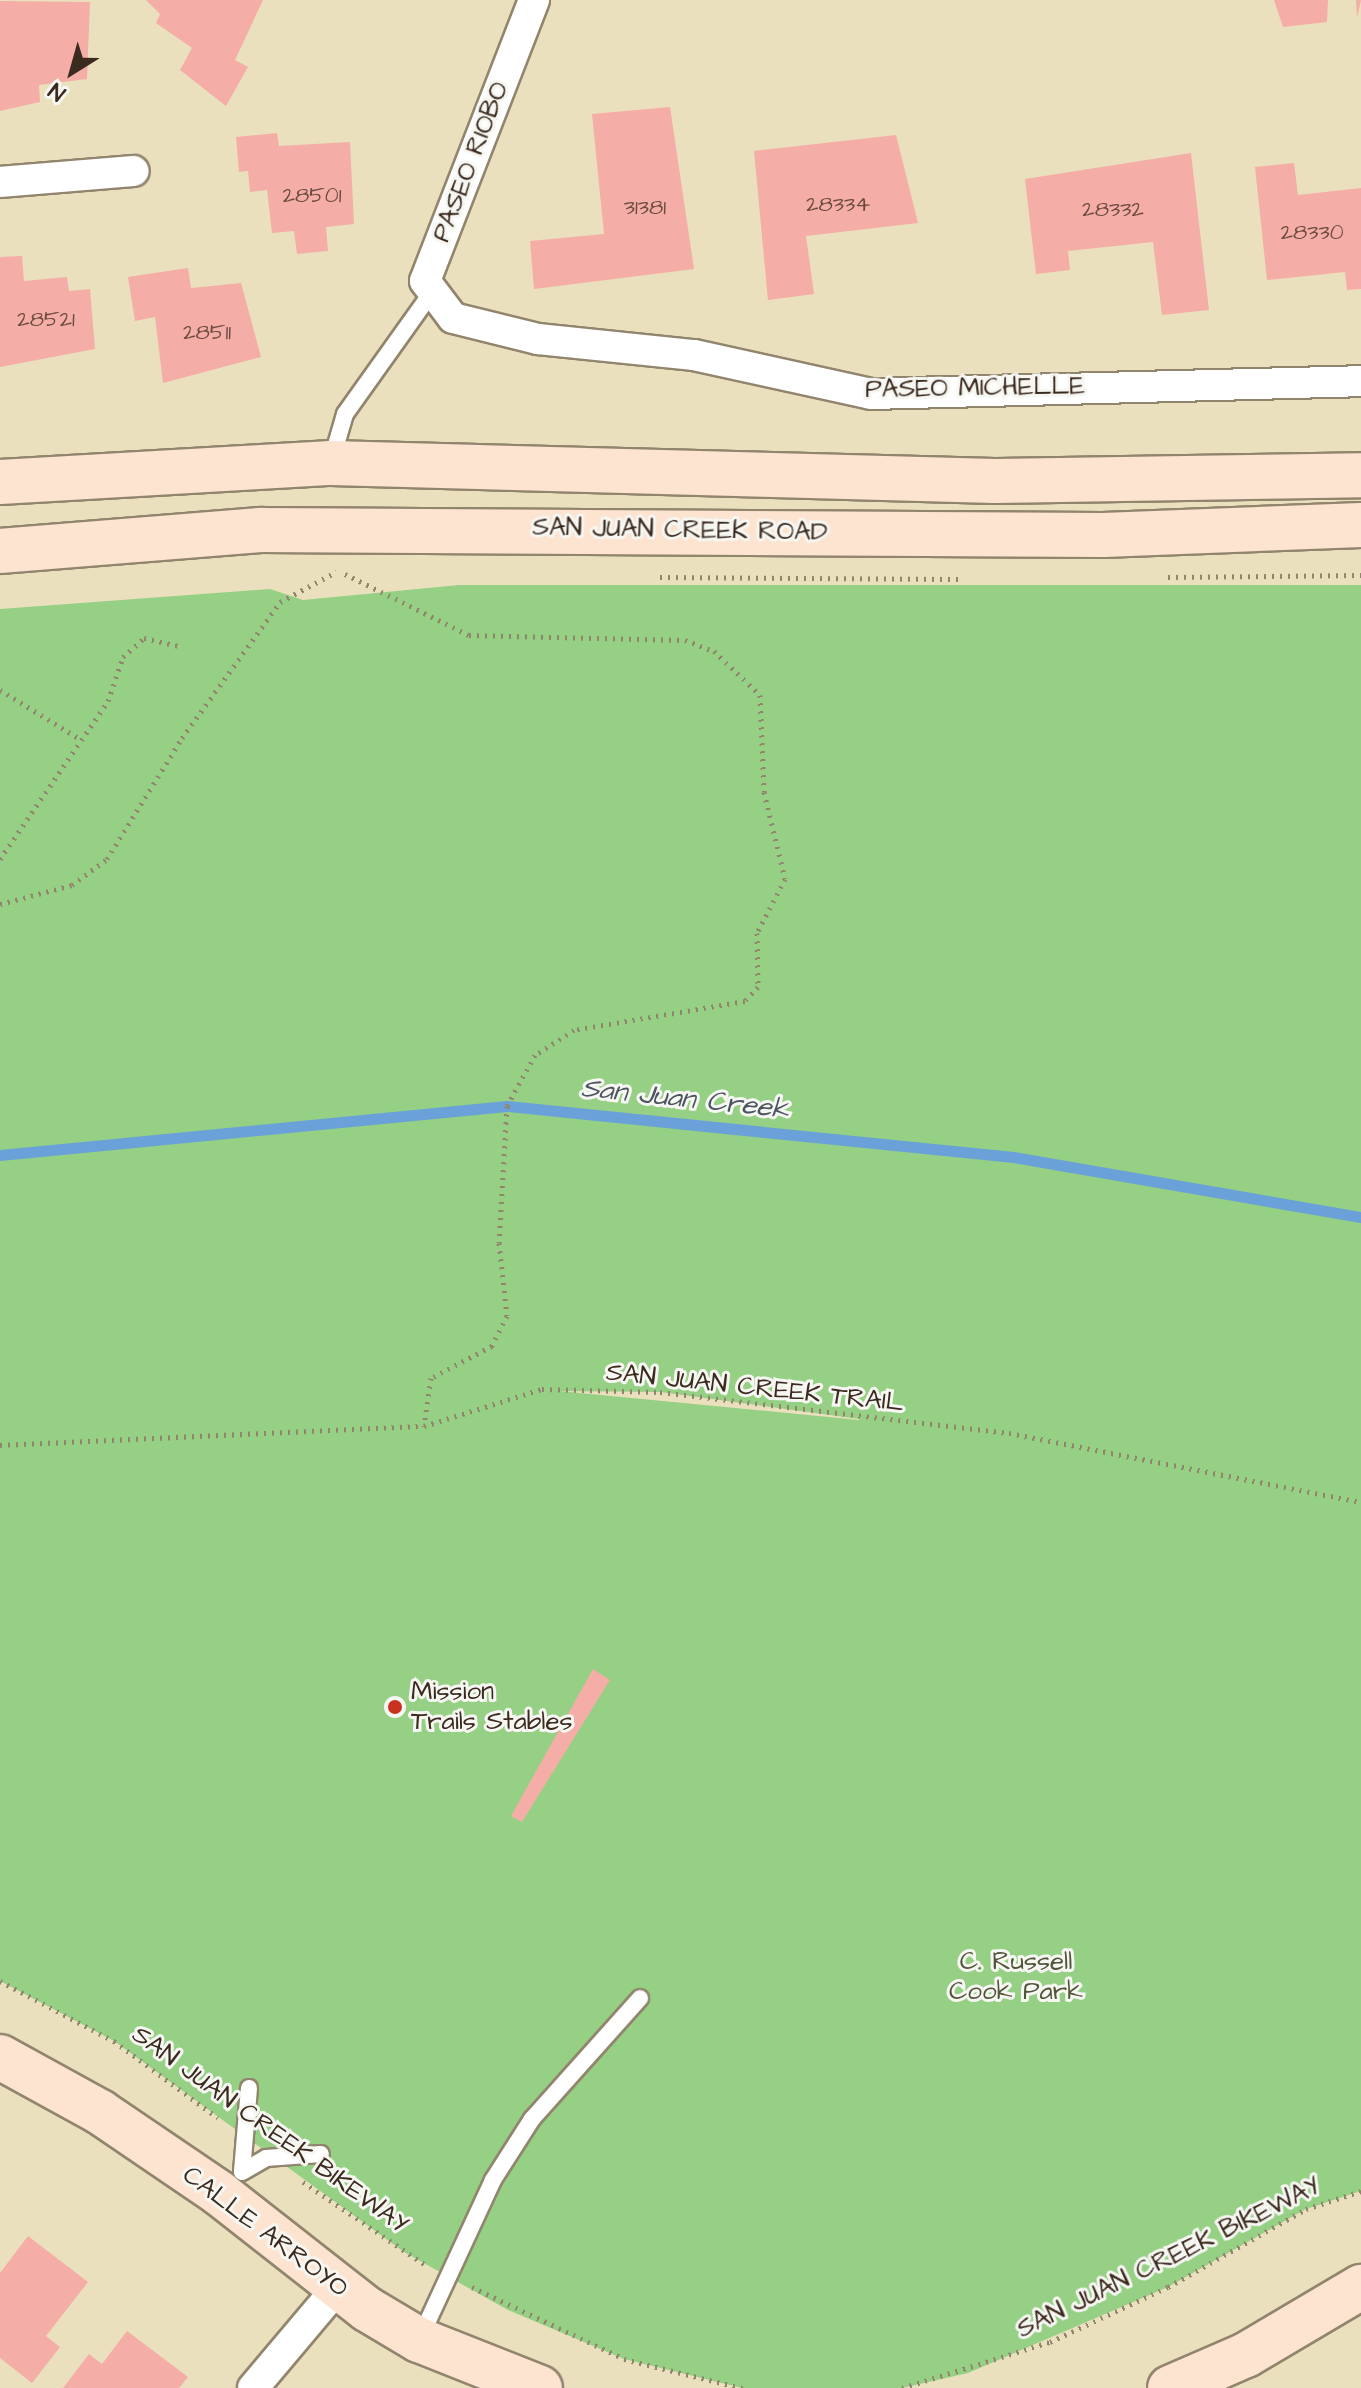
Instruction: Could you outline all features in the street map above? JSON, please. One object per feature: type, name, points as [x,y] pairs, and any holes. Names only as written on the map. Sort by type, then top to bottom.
[{"type":"street","name":"PASEO RIOBO","points":[[432,292],[425,281],[534,0]]},
{"type":"street","points":[[0,182],[134,171]]},
{"type":"street","name":"PASEO MICHELLE","points":[[432,292],[453,318],[538,339],[694,355],[871,394],[1361,381]]},
{"type":"street","points":[[0,482],[331,463],[995,481],[1361,475]]},
{"type":"street","name":"SAN JUAN CREEK ROAD","points":[[0,551],[291,529],[1103,535],[1361,525]]},
{"type":"street","name":"CALLE ARROYO","points":[[0,2057],[230,2182],[338,2287],[419,2340],[540,2388]]},
{"type":"street","points":[[253,2388],[338,2287]]},
{"type":"street","points":[[1170,2388],[1246,2355],[1361,2287]]},
{"type":"lane","points":[[331,463],[345,414],[432,292]]},
{"type":"lane","points":[[419,2340],[451,2278],[493,2180],[532,2119],[640,1998]]},
{"type":"lane","points":[[230,2182],[244,2140],[249,2088]]},
{"type":"lane","points":[[230,2182],[266,2158],[321,2154]]},
{"type":"path","points":[[0,904],[72,885],[107,859],[182,738],[280,602],[338,571],[469,635],[685,640],[714,651],[760,695],[764,792],[785,879],[753,951],[758,987],[722,1007],[574,1030],[535,1055],[507,1106],[499,1243],[507,1316],[492,1346],[431,1378],[424,1426]]},
{"type":"path","points":[[0,859],[78,738],[108,701],[123,657],[144,638],[179,646]]},
{"type":"path","points":[[0,690],[78,738]]},
{"type":"path","points":[[0,846],[7,850]]},
{"type":"path","name":"SAN JUAN CREEK TRAIL","points":[[0,1445],[424,1426],[542,1389],[660,1392],[1009,1433],[1361,1502]]},
{"type":"path","name":"SAN JUAN CREEK BIKEWAY","points":[[0,1981],[60,2008],[187,2088],[244,2140]]},
{"type":"path","name":"SAN JUAN CREEK BIKEWAY","points":[[266,2158],[451,2278],[624,2359],[742,2388]]},
{"type":"path","name":"SAN JUAN CREEK BIKEWAY","points":[[902,2388],[1050,2342],[1168,2287],[1306,2209],[1361,2191]]},
{"type":"green space","name":"C. Russell Cook Park","points":[[459,585],[1361,585],[1361,2191],[1306,2209],[1168,2287],[968,2373],[902,2388],[742,2388],[624,2359],[508,2310],[404,2252],[114,2041],[0,1981],[0,609],[270,589],[303,600]],"holes":[[[559,1391],[660,1392],[859,1419],[859,1420]]]},
{"type":"building","points":[[146,0],[263,0],[235,60],[248,67],[226,106],[180,70],[192,48],[156,23],[160,14]]},
{"type":"building","points":[[1274,0],[1328,0],[1327,22],[1283,27]]},
{"type":"building","points":[[1356,0],[1361,0],[1357,18]]},
{"type":"building","points":[[0,1],[90,2],[87,79],[39,85],[40,102],[0,111]]},
{"type":"building","points":[[670,107],[694,269],[534,289],[530,241],[604,234],[592,114]]},
{"type":"building","points":[[277,133],[279,146],[350,142],[354,224],[326,227],[328,251],[297,254],[294,231],[272,233],[267,190],[250,192],[248,171],[239,172],[236,137]]},
{"type":"building","points":[[896,135],[918,223],[806,236],[814,294],[768,300],[754,151]]},
{"type":"building","points":[[1191,153],[1209,310],[1162,315],[1153,242],[1068,251],[1070,270],[1036,274],[1025,179]]},
{"type":"building","points":[[1294,163],[1298,195],[1361,188],[1361,289],[1347,290],[1345,272],[1267,280],[1255,167]]},
{"type":"building","points":[[22,256],[24,281],[67,277],[69,291],[90,289],[95,349],[0,367],[0,257]]},
{"type":"building","points":[[188,268],[191,288],[241,283],[261,357],[163,383],[155,317],[135,321],[128,277]]},
{"type":"building","points":[[593,1669],[610,1680],[522,1822],[511,1816]]},
{"type":"building","points":[[28,2236],[88,2282],[46,2336],[60,2347],[32,2383],[0,2358],[0,2273]]},
{"type":"building","points":[[127,2331],[188,2377],[179,2388],[63,2388],[89,2354],[102,2364]]},
{"type":"waterway","name":"San Juan Creek","points":[[0,1155],[507,1106],[1013,1157],[1361,1217]]},
{"type":"place","name":"Mission Trails Stables","points":[[395,1707]]}]
